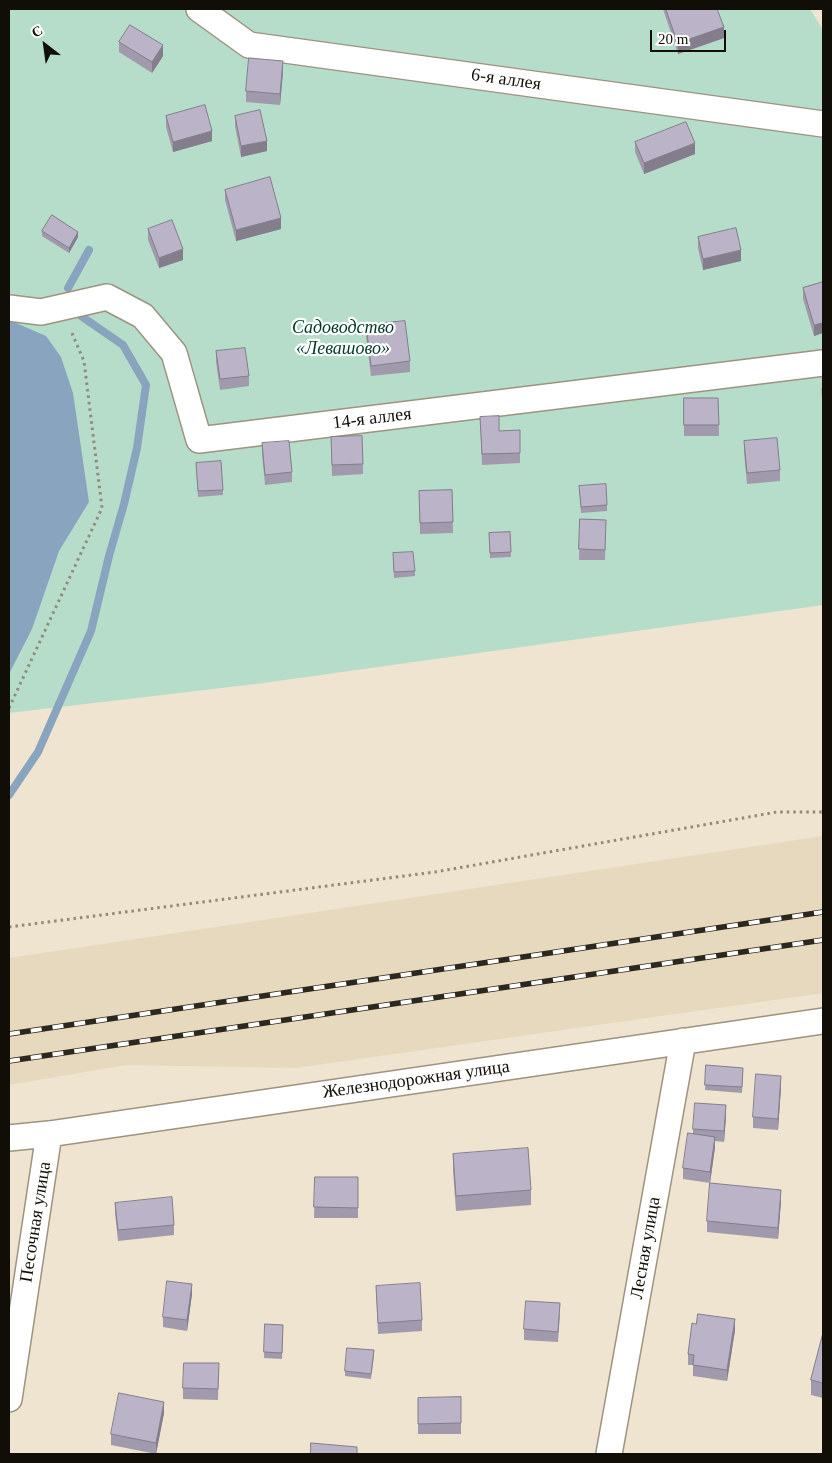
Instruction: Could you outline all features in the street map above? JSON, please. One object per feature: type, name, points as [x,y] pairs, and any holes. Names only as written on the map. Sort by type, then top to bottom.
[{"type":"street","name":"6-я аллея","points":[[199,9],[249,45],[823,124]]},
{"type":"street","name":"14-я аллея","points":[[9,308],[41,312],[107,297],[143,316],[174,354],[199,440],[823,363]]},
{"type":"street","name":"Железнодорожная улица","points":[[9,1138],[49,1134],[823,1021]]},
{"type":"street","name":"Лесная улица","points":[[609,1454],[683,1041]]},
{"type":"street","name":"Песочная улица","points":[[9,1398],[49,1134]]},
{"type":"path","points":[[9,708],[102,508],[84,361],[71,331],[41,312]]},
{"type":"path","points":[[9,927],[435,872],[777,812],[823,812]]},
{"type":"shaded area","points":[[823,836],[823,993],[296,1068],[126,1065],[9,1085],[9,958]]},
{"type":"green space","name":"Садоводство «Левашово»","points":[[9,9],[810,9],[823,30],[823,605],[256,684],[9,713]]},
{"type":"water","points":[[9,320],[46,336],[61,357],[73,393],[89,502],[59,551],[32,629],[9,674]]},
{"type":"building","points":[[666,9],[717,9],[724,27],[678,43]]},
{"type":"building","points":[[130,25],[163,45],[152,62],[119,42]]},
{"type":"building","points":[[249,58],[283,61],[280,94],[246,91]]},
{"type":"building","points":[[205,105],[212,131],[173,142],[166,116]]},
{"type":"building","points":[[260,110],[267,141],[241,146],[235,116]]},
{"type":"building","points":[[686,122],[695,143],[644,163],[635,142]]},
{"type":"building","points":[[270,177],[281,218],[236,230],[225,190]]},
{"type":"building","points":[[52,215],[78,232],[69,248],[42,231]]},
{"type":"building","points":[[172,220],[183,249],[159,258],[148,229]]},
{"type":"building","points":[[736,228],[741,250],[703,259],[698,237]]},
{"type":"building","points":[[823,282],[823,323],[814,325],[803,288]]},
{"type":"building","points":[[405,321],[410,361],[371,366],[366,325]]},
{"type":"building","points":[[245,348],[249,376],[220,379],[216,351]]},
{"type":"building","points":[[684,398],[718,398],[719,425],[684,425]]},
{"type":"building","points":[[499,416],[499,431],[520,430],[520,453],[482,454],[480,417]]},
{"type":"building","points":[[362,436],[363,464],[332,465],[331,437]]},
{"type":"building","points":[[777,438],[780,470],[747,473],[744,441]]},
{"type":"building","points":[[289,441],[292,472],[265,475],[262,443]]},
{"type":"building","points":[[221,461],[223,490],[198,491],[196,463]]},
{"type":"building","points":[[606,484],[607,505],[581,507],[579,486]]},
{"type":"building","points":[[452,490],[453,522],[420,523],[419,491]]},
{"type":"building","points":[[580,519],[606,520],[605,550],[579,549]]},
{"type":"building","points":[[510,532],[511,552],[490,553],[489,533]]},
{"type":"building","points":[[413,552],[415,571],[394,572],[393,553]]},
{"type":"building","points":[[706,1065],[743,1068],[742,1087],[705,1085]]},
{"type":"building","points":[[756,1074],[781,1076],[778,1119],[753,1117]]},
{"type":"building","points":[[695,1103],[726,1105],[724,1131],[693,1129]]},
{"type":"building","points":[[688,1133],[715,1137],[710,1172],[683,1168]]},
{"type":"building","points":[[528,1148],[531,1190],[456,1196],[453,1154]]},
{"type":"building","points":[[315,1177],[358,1177],[358,1208],[314,1207]]},
{"type":"building","points":[[710,1183],[781,1190],[778,1228],[707,1221]]},
{"type":"building","points":[[172,1197],[174,1225],[118,1230],[115,1203]]},
{"type":"building","points":[[167,1281],[192,1284],[187,1320],[163,1317]]},
{"type":"building","points":[[420,1283],[422,1320],[378,1323],[376,1286]]},
{"type":"building","points":[[526,1301],[560,1303],[558,1332],[524,1329]]},
{"type":"building","points":[[698,1314],[735,1319],[727,1370],[693,1365],[694,1355],[688,1354],[692,1323],[696,1324]]},
{"type":"building","points":[[265,1324],[283,1325],[282,1353],[264,1352]]},
{"type":"building","points":[[823,1333],[823,1383],[811,1380]]},
{"type":"building","points":[[347,1348],[374,1350],[371,1374],[345,1371]]},
{"type":"building","points":[[184,1363],[219,1363],[218,1389],[183,1388]]},
{"type":"building","points":[[119,1393],[164,1402],[156,1443],[111,1434]]},
{"type":"building","points":[[461,1397],[461,1423],[418,1424],[418,1398]]},
{"type":"building","points":[[311,1443],[357,1447],[357,1454],[311,1454]]},
{"type":"waterway","points":[[68,288],[89,250]]},
{"type":"waterway","points":[[9,795],[38,752],[91,631],[137,448],[146,385],[123,345],[81,316]]},
{"type":"railway","points":[[9,1034],[823,912]]},
{"type":"railway","points":[[9,1061],[823,940]]}]
